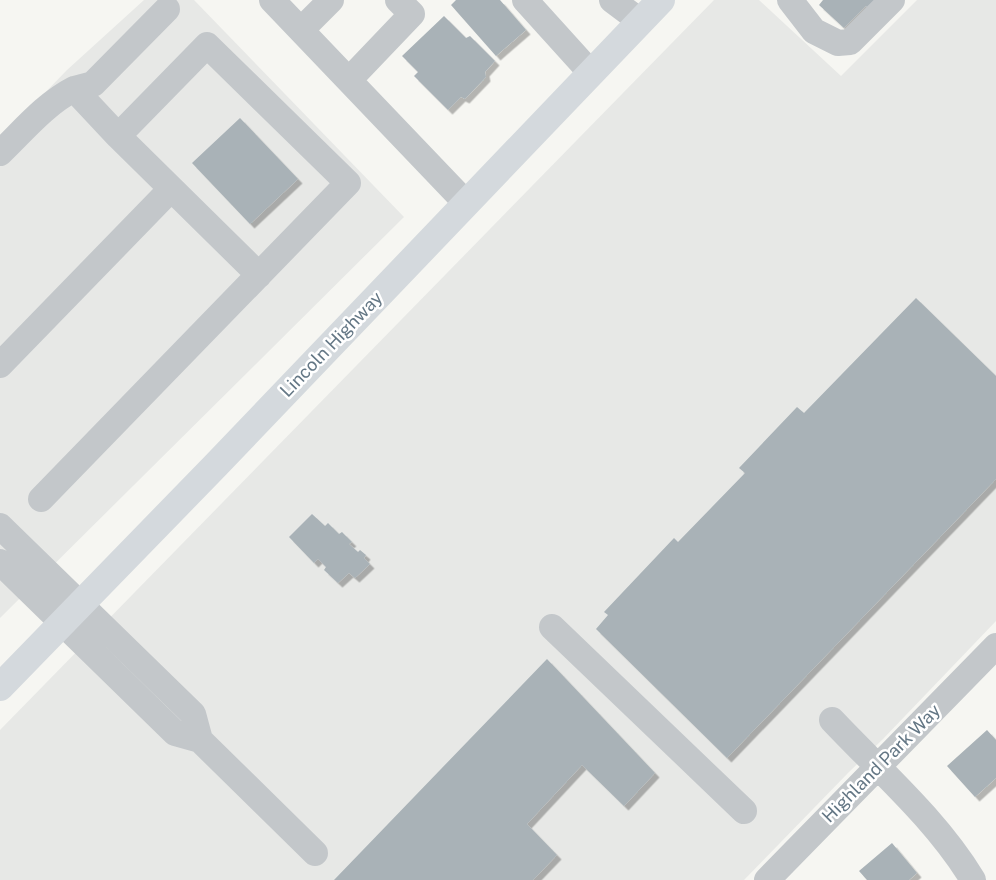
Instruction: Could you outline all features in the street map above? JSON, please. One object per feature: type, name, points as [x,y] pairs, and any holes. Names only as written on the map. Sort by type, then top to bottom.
[{"type":"main road","name":"Lincoln Highway","points":[[0,687],[661,0]]},
{"type":"street","points":[[272,0],[466,203]]},
{"type":"street","points":[[301,30],[331,0]]},
{"type":"street","points":[[349,80],[412,14],[398,0]]},
{"type":"street","points":[[525,0],[591,73]]},
{"type":"street","points":[[612,0],[640,21]]},
{"type":"street","points":[[790,0],[814,31],[838,43],[850,42],[892,0]]},
{"type":"street","points":[[0,153],[38,115],[64,94],[93,84],[167,9]]},
{"type":"street","points":[[41,499],[348,183],[207,44],[118,136]]},
{"type":"street","points":[[74,89],[118,136],[260,275]]},
{"type":"street","points":[[0,365],[171,189]]},
{"type":"street","points":[[0,526],[72,614],[175,733],[200,740],[315,853]]},
{"type":"street","points":[[0,562],[72,614]]},
{"type":"street","points":[[552,627],[744,811]]},
{"type":"street","name":"Highland Park Way","points":[[767,880],[996,646]]},
{"type":"street","points":[[832,720],[935,828],[972,880]]},
{"type":"shaded area","points":[[144,0],[194,0],[404,217],[0,618],[0,135],[5,134],[67,70]]},
{"type":"shaded area","points":[[714,0],[759,0],[841,76],[917,0],[996,0],[996,621],[744,880],[0,880],[0,730]]},
{"type":"building","points":[[456,0],[500,0],[526,30],[496,56],[451,5]]},
{"type":"building","points":[[823,0],[880,0],[870,10],[866,6],[844,28],[819,5]]},
{"type":"building","points":[[444,16],[466,38],[470,36],[495,61],[485,72],[486,77],[465,99],[461,97],[448,110],[414,76],[418,72],[402,56]]},
{"type":"building","points":[[240,118],[298,179],[250,224],[192,163]]},
{"type":"building","points":[[916,298],[996,376],[996,479],[727,758],[596,629],[608,615],[604,612],[674,538],[678,542],[745,473],[739,468],[797,407],[804,413]]},
{"type":"building","points":[[312,514],[325,526],[328,523],[339,534],[342,532],[352,542],[349,544],[358,552],[360,550],[366,555],[364,558],[370,564],[355,578],[349,573],[338,583],[324,570],[326,567],[318,559],[314,563],[289,537]]},
{"type":"building","points":[[547,659],[655,773],[624,806],[582,765],[527,824],[557,855],[533,880],[334,880]]},
{"type":"building","points":[[987,730],[996,740],[996,778],[975,797],[947,766]]},
{"type":"building","points":[[892,843],[917,873],[909,880],[867,880],[859,871]]}]
